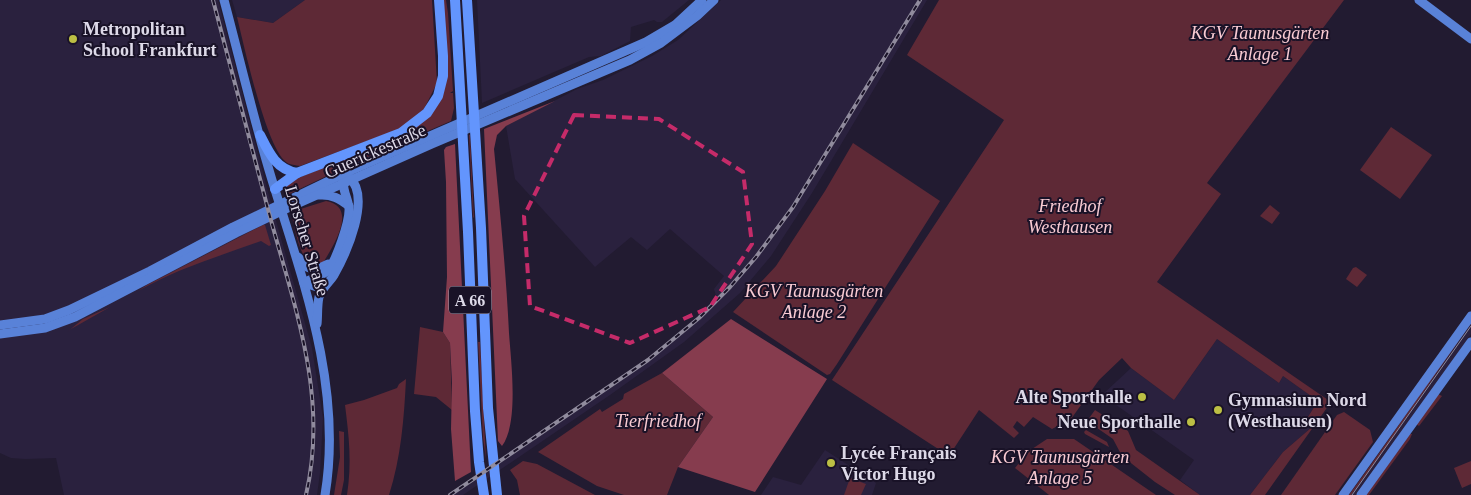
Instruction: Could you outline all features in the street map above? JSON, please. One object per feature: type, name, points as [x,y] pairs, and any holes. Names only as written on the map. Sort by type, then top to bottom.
[{"type":"highway","points":[[275,189],[298,173],[390,138],[411,126],[427,113],[438,96],[443,76],[439,0]]},
{"type":"highway","name":"A 66","points":[[453,0],[462,113],[473,368],[479,462],[484,492]]},
{"type":"highway","name":"A 66","points":[[467,0],[476,132],[488,408],[497,495]]},
{"type":"highway","points":[[260,135],[276,162],[289,171],[298,173]]},
{"type":"main road","name":"Lorscher Straße","points":[[224,0],[275,189],[304,283],[317,337],[327,397],[331,439],[329,472],[325,495]]},
{"type":"main road","name":"Guerickestraße","points":[[45,323],[289,203],[646,42],[675,25],[702,0]]},
{"type":"main road","name":"Guerickestraße","points":[[349,176],[432,144],[630,60],[661,43],[698,16],[714,0]]},
{"type":"main road","points":[[1419,0],[1471,39]]},
{"type":"main road","points":[[304,283],[326,272],[334,259],[350,218],[349,206],[342,184],[349,176],[357,199],[357,221],[344,256],[320,296],[317,337]]},
{"type":"main road","name":"Guerickestraße","points":[[289,203],[317,195],[342,184]]},
{"type":"main road","points":[[317,195],[338,198],[349,206]]},
{"type":"main road","points":[[296,255],[307,267],[314,270],[324,267],[334,259]]},
{"type":"main road","points":[[304,283],[316,287],[328,282]]},
{"type":"main road","points":[[1343,495],[1471,316]]},
{"type":"main road","points":[[0,325],[45,323]]},
{"type":"main road","points":[[0,334],[45,323]]},
{"type":"main road","points":[[1361,495],[1471,342]]},
{"type":"highlighted area","points":[[574,115],[659,119],[743,172],[752,244],[710,307],[630,343],[530,306],[524,216]]},
{"type":"shaded area","points":[[0,0],[218,0],[269,196],[312,348],[323,418],[317,495],[64,495],[56,458],[11,458],[0,453]]},
{"type":"shaded area","points":[[232,0],[305,0],[273,23],[237,17]]},
{"type":"shaded area","points":[[477,0],[689,0],[662,22],[654,20],[631,27],[630,41],[601,56],[589,57],[482,103]]},
{"type":"shaded area","points":[[721,0],[927,0],[812,193],[771,256],[740,293],[684,342],[610,395],[463,495],[449,495],[647,359],[717,299],[714,289],[724,276],[670,229],[647,250],[631,237],[595,267],[515,179],[506,126],[577,89],[603,80],[652,56],[678,40]]},
{"type":"shaded area","points":[[555,101],[506,126],[497,135],[494,149],[505,264],[513,392],[511,423],[502,446],[498,441],[484,129]]},
{"type":"shaded area","points":[[455,144],[471,472],[455,481],[451,429],[452,383],[450,343],[443,332],[447,277],[444,150],[446,147]]},
{"type":"shaded area","points":[[731,319],[827,379],[755,492],[678,467],[713,417],[662,373]]},
{"type":"shaded area","points":[[1471,323],[1471,334],[1388,453],[1358,495],[1351,495],[1381,454]]},
{"type":"shaded area","name":"Gymnasium Nord (Westhausen)","points":[[1217,339],[1279,383],[1283,376],[1318,401],[1306,420],[1312,427],[1283,452],[1250,495],[1200,495],[1180,480],[1194,460],[1102,395],[1131,368],[1174,400]]},
{"type":"shaded area","name":"Lycée Français Victor Hugo","points":[[825,450],[876,483],[872,495],[761,495],[773,477],[801,485]]},
{"type":"green space","points":[[305,0],[432,0],[437,83],[422,113],[402,128],[300,166],[286,162],[278,153],[271,137],[250,71],[237,17],[273,23]]},
{"type":"green space","points":[[442,0],[446,0],[448,13],[453,91],[450,93],[453,93],[454,108],[451,121],[356,162],[287,195],[284,189],[293,180],[388,142],[438,103]]},
{"type":"green space","name":"Friedhof Westhausen","points":[[939,0],[1344,0],[1207,183],[1221,194],[1157,282],[1331,402],[1265,495],[1250,495],[1283,452],[1312,427],[1306,420],[1318,401],[1283,376],[1279,383],[1217,339],[1174,400],[1131,368],[1122,358],[1099,380],[1071,419],[1052,429],[1033,417],[1024,427],[1017,421],[1013,427],[1019,433],[1014,438],[979,410],[949,456],[832,380],[1004,120],[907,55]]},
{"type":"green space","points":[[1391,127],[1432,155],[1400,199],[1360,170]]},
{"type":"green space","points":[[470,135],[474,218],[473,217]]},
{"type":"green space","name":"KGV Taunusgärten Anlage 2","points":[[853,143],[940,201],[837,364],[830,374],[827,375],[733,312],[776,266],[825,191]]},
{"type":"green space","points":[[326,201],[336,205],[341,211],[341,228],[323,263],[315,265],[309,262],[300,248],[291,212]]},
{"type":"green space","points":[[1270,205],[1280,213],[1272,224],[1260,216]]},
{"type":"green space","points":[[265,225],[271,245],[269,246],[261,241],[183,269],[138,291],[147,285]]},
{"type":"green space","points":[[1356,267],[1367,275],[1357,287],[1346,279],[1353,268]]},
{"type":"green space","points":[[110,307],[71,329],[66,333],[83,319]]},
{"type":"green space","points":[[1471,323],[1381,454],[1351,495],[1349,495],[1440,366]]},
{"type":"green space","points":[[420,327],[443,332],[450,343],[452,410],[436,397],[414,394]]},
{"type":"green space","points":[[478,342],[480,342],[486,459],[483,438]]},
{"type":"green space","name":"Tierfriedhof","points":[[662,373],[713,417],[678,467],[667,495],[624,495],[597,486],[538,452],[600,409],[602,412],[623,399],[624,394]]},
{"type":"green space","points":[[406,379],[401,438],[389,495],[347,495],[350,461],[345,405],[397,388]]},
{"type":"green space","points":[[1438,394],[1442,396],[1419,426],[1416,424]]},
{"type":"green space","points":[[1095,410],[1128,431],[1136,450],[1200,495],[1175,495],[1122,456],[1113,439],[1087,421]]},
{"type":"green space","points":[[1344,412],[1370,430],[1373,442],[1335,495],[1281,495],[1337,415]]},
{"type":"green space","points":[[1086,430],[1107,442],[1109,447],[1085,434]]},
{"type":"green space","points":[[339,431],[344,432],[344,480],[341,495],[334,495],[340,457]]},
{"type":"green space","points":[[1410,434],[1412,434],[1410,439],[1369,495],[1365,495]]},
{"type":"green space","name":"KGV Taunusgärten Anlage 5","points":[[1047,439],[1074,439],[1156,495],[1049,495],[1015,468],[1029,451]]},
{"type":"green space","points":[[523,461],[537,464],[595,495],[520,495],[517,480],[510,470]]},
{"type":"green space","points":[[1471,461],[1471,484],[1462,488],[1454,468]]},
{"type":"green space","points":[[850,478],[866,484],[861,495],[844,495]]},
{"type":"tram line","points":[[1352,495],[1471,326]]},
{"type":"railway","points":[[213,0],[306,352],[313,422],[312,458],[306,495]]},
{"type":"railway","points":[[450,495],[648,360],[699,318],[730,287],[756,257],[793,207],[920,0]]},
{"type":"place","name":"Metropolitan School Frankfurt","points":[[73,39]]},
{"type":"place","name":"Alte Sporthalle","points":[[1142,397]]},
{"type":"place","name":"Gymnasium Nord (Westhausen)","points":[[1218,410]]},
{"type":"place","name":"Neue Sporthalle","points":[[1191,422]]},
{"type":"place","name":"Lycée Français Victor Hugo","points":[[831,463]]},
{"type":"park label","name":"KGV Taunusgärten Anlage 1","points":[[1260,43]]}]
